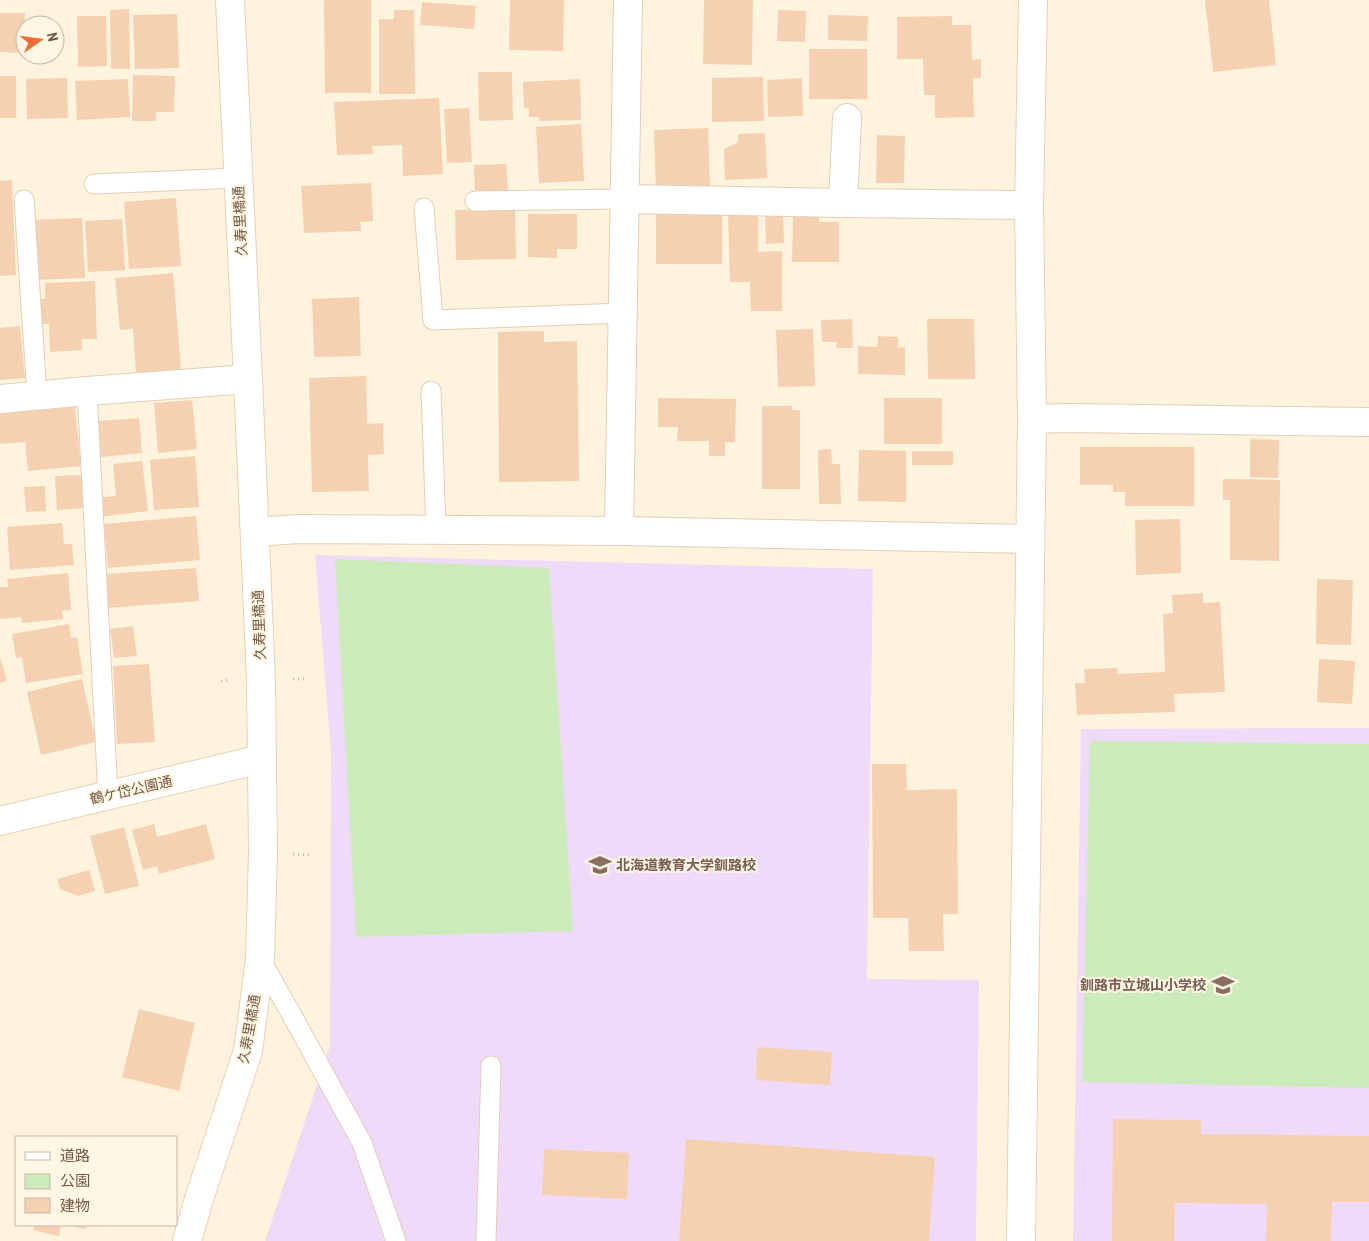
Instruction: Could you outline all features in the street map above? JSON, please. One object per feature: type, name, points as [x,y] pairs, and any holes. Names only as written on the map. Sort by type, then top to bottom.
[{"type":"street","name":"久寿里橋通","points":[[187,1241],[248,1051],[260,959],[263,852],[261,680],[230,0]]},
{"type":"street","points":[[619,531],[628,0]]},
{"type":"street","points":[[1021,1241],[1032,419],[1029,205],[1033,0]]},
{"type":"street","points":[[843,203],[847,118]]},
{"type":"street","points":[[625,199],[1029,205]]},
{"type":"street","points":[[0,399],[87,390],[248,379]]},
{"type":"street","points":[[1032,419],[1369,422]]},
{"type":"street","points":[[255,532],[299,529],[619,531],[1030,539]]},
{"type":"street","name":"鶴ケ岱公園通","points":[[0,821],[262,759]]},
{"type":"lane","points":[[94,184],[238,178]]},
{"type":"lane","points":[[475,200],[625,199]]},
{"type":"lane","points":[[24,200],[37,395]]},
{"type":"lane","points":[[424,208],[433,320],[623,313]]},
{"type":"lane","points":[[87,390],[108,795]]},
{"type":"lane","points":[[431,391],[436,530]]},
{"type":"lane","points":[[260,959],[362,1143],[396,1241]]},
{"type":"lane","points":[[486,1241],[491,1066]]},
{"type":"shaded area","name":"北海道教育大学釧路校","points":[[315,555],[873,569],[867,979],[979,980],[976,1241],[265,1241],[330,1046],[331,752]]},
{"type":"shaded area","name":"釧路市立城山小学校","points":[[1369,728],[1369,1241],[1073,1241],[1081,729]]},
{"type":"green space","points":[[335,559],[549,568],[573,931],[356,937]]},
{"type":"green space","name":"釧路市立城山小学校","points":[[1090,741],[1369,744],[1369,1088],[1082,1082]]},
{"type":"building","points":[[324,0],[371,0],[371,93],[325,93]]},
{"type":"building","points":[[510,0],[564,0],[563,51],[509,50]]},
{"type":"building","points":[[704,0],[753,0],[752,65],[703,64]]},
{"type":"building","points":[[1205,0],[1269,0],[1276,65],[1213,72]]},
{"type":"building","points":[[422,2],[476,6],[474,29],[420,25]]},
{"type":"building","points":[[129,9],[130,69],[111,69],[110,10]]},
{"type":"building","points":[[394,10],[414,10],[415,94],[379,94],[379,19],[394,19]]},
{"type":"building","points":[[778,10],[806,11],[805,42],[777,41]]},
{"type":"building","points":[[0,13],[25,13],[25,15],[15,15],[15,53],[0,52]]},
{"type":"building","points":[[177,14],[179,68],[135,69],[133,15]]},
{"type":"building","points":[[828,15],[868,16],[867,41],[828,40]]},
{"type":"building","points":[[77,16],[106,16],[107,66],[78,67]]},
{"type":"building","points":[[952,16],[952,25],[971,25],[972,60],[981,59],[981,78],[973,78],[974,117],[935,118],[935,95],[924,95],[923,59],[897,59],[897,17]]},
{"type":"building","points":[[809,49],[867,49],[867,99],[809,99]]},
{"type":"building","points":[[478,72],[512,72],[513,120],[479,121]]},
{"type":"building","points":[[133,75],[175,76],[174,112],[156,112],[156,121],[132,121]]},
{"type":"building","points":[[0,76],[16,76],[16,118],[0,118]]},
{"type":"building","points":[[763,77],[764,121],[712,122],[712,78]]},
{"type":"building","points":[[67,78],[68,118],[27,119],[26,79]]},
{"type":"building","points":[[802,78],[803,116],[768,117],[767,80]]},
{"type":"building","points":[[128,79],[130,117],[77,120],[75,81]]},
{"type":"building","points":[[580,79],[581,120],[539,121],[539,117],[529,117],[529,108],[524,108],[523,82]]},
{"type":"building","points":[[439,98],[443,174],[403,176],[402,145],[372,146],[373,154],[337,155],[334,102]]},
{"type":"building","points":[[469,108],[472,162],[447,163],[444,109]]},
{"type":"building","points":[[581,124],[584,181],[539,183],[536,127]]},
{"type":"building","points":[[708,128],[710,189],[656,190],[654,130]]},
{"type":"building","points":[[765,133],[767,178],[725,180],[724,149],[738,142],[738,134]]},
{"type":"building","points":[[877,135],[905,136],[904,183],[876,183]]},
{"type":"building","points":[[506,164],[508,190],[475,192],[474,165]]},
{"type":"building","points":[[12,180],[16,275],[0,276],[0,181]]},
{"type":"building","points":[[371,183],[373,221],[360,222],[361,231],[304,233],[301,186]]},
{"type":"building","points":[[176,198],[181,266],[129,269],[124,202]]},
{"type":"building","points":[[515,209],[516,259],[456,260],[455,210]]},
{"type":"building","points":[[656,211],[722,212],[722,264],[656,264]]},
{"type":"building","points":[[528,214],[577,214],[577,249],[557,249],[557,258],[528,257]]},
{"type":"building","points":[[728,214],[758,214],[758,252],[782,251],[782,311],[751,311],[750,282],[730,282]]},
{"type":"building","points":[[765,214],[783,214],[784,243],[766,244]]},
{"type":"building","points":[[793,215],[819,216],[819,222],[839,222],[839,262],[792,262]]},
{"type":"building","points":[[82,218],[85,278],[34,280],[31,220]]},
{"type":"building","points":[[122,219],[125,270],[88,272],[85,221]]},
{"type":"building","points":[[173,273],[181,370],[136,373],[133,329],[120,330],[115,278]]},
{"type":"building","points":[[95,281],[97,339],[82,339],[82,350],[50,352],[49,324],[40,324],[39,299],[45,299],[45,283]]},
{"type":"building","points":[[359,297],[361,356],[314,357],[312,299]]},
{"type":"building","points":[[852,319],[853,348],[836,348],[837,342],[822,342],[821,320]]},
{"type":"building","points":[[927,319],[974,319],[975,379],[928,379]]},
{"type":"building","points":[[20,326],[25,378],[0,380],[0,328]]},
{"type":"building","points":[[813,329],[815,386],[778,387],[776,330]]},
{"type":"building","points":[[544,331],[544,342],[577,341],[579,481],[499,482],[498,332]]},
{"type":"building","points":[[878,336],[898,337],[898,348],[905,347],[905,375],[858,374],[858,346],[877,347]]},
{"type":"building","points":[[366,376],[367,424],[383,423],[384,454],[368,455],[369,491],[312,492],[309,378]]},
{"type":"building","points":[[658,398],[736,399],[735,442],[725,442],[725,456],[709,456],[709,441],[677,441],[678,427],[658,427]]},
{"type":"building","points":[[884,398],[942,398],[942,444],[884,444]]},
{"type":"building","points":[[192,400],[197,449],[158,453],[154,403]]},
{"type":"building","points":[[762,406],[792,406],[792,410],[800,410],[800,489],[762,489]]},
{"type":"building","points":[[75,407],[81,466],[28,471],[25,442],[0,444],[0,413]]},
{"type":"building","points":[[139,418],[142,453],[101,457],[98,421]]},
{"type":"building","points":[[1250,439],[1279,440],[1278,478],[1250,477]]},
{"type":"building","points":[[1080,447],[1194,447],[1194,506],[1125,506],[1125,492],[1113,492],[1113,485],[1080,485]]},
{"type":"building","points":[[831,449],[832,464],[840,464],[841,504],[819,504],[818,450]]},
{"type":"building","points":[[859,450],[906,451],[906,502],[858,501]]},
{"type":"building","points":[[912,451],[953,451],[953,465],[912,465]]},
{"type":"building","points":[[195,456],[199,507],[154,510],[150,460]]},
{"type":"building","points":[[142,461],[148,511],[98,517],[95,498],[116,496],[113,464]]},
{"type":"building","points":[[82,475],[84,508],[57,510],[55,476]]},
{"type":"building","points":[[1223,479],[1280,480],[1279,561],[1230,560],[1230,500],[1223,500]]},
{"type":"building","points":[[45,486],[46,511],[26,512],[24,487]]},
{"type":"building","points":[[196,516],[200,560],[108,568],[104,524]]},
{"type":"building","points":[[1180,519],[1181,573],[1136,575],[1135,520]]},
{"type":"building","points":[[62,523],[64,544],[72,544],[74,565],[10,570],[7,527]]},
{"type":"building","points":[[196,568],[199,601],[107,608],[105,574]]},
{"type":"building","points":[[68,573],[71,610],[62,611],[63,619],[22,623],[21,617],[0,619],[0,587],[8,587],[7,579]]},
{"type":"building","points":[[1317,579],[1353,580],[1351,645],[1316,644]]},
{"type":"building","points":[[1203,593],[1203,603],[1220,602],[1225,692],[1174,694],[1175,712],[1077,715],[1075,683],[1085,683],[1084,669],[1117,668],[1117,674],[1165,672],[1163,614],[1173,613],[1172,595]]},
{"type":"building","points":[[69,624],[71,638],[77,637],[83,674],[26,683],[22,657],[16,658],[12,634]]},
{"type":"building","points":[[133,626],[137,656],[114,658],[110,629]]},
{"type":"building","points":[[0,658],[7,681],[0,683]]},
{"type":"building","points":[[1319,659],[1355,661],[1352,704],[1317,702]]},
{"type":"building","points":[[149,664],[155,742],[117,744],[113,666]]},
{"type":"building","points":[[82,679],[96,742],[41,755],[27,692]]},
{"type":"building","points":[[872,764],[906,764],[907,790],[957,789],[958,914],[943,914],[944,951],[909,951],[908,918],[873,918]]},
{"type":"building","points":[[154,824],[157,837],[206,824],[215,859],[159,874],[157,866],[143,870],[132,830]]},
{"type":"building","points":[[124,827],[139,886],[105,894],[90,836]]},
{"type":"building","points":[[89,870],[95,891],[78,896],[60,889],[57,879]]},
{"type":"building","points":[[139,1009],[195,1023],[179,1091],[122,1077]]},
{"type":"building","points":[[757,1047],[832,1052],[830,1085],[756,1080]]},
{"type":"building","points":[[1113,1119],[1201,1120],[1201,1134],[1369,1136],[1369,1202],[1332,1202],[1331,1241],[1266,1241],[1267,1204],[1175,1203],[1174,1241],[1112,1241]]},
{"type":"building","points":[[686,1139],[935,1157],[929,1241],[679,1241]]},
{"type":"building","points":[[544,1149],[629,1153],[627,1199],[542,1195]]},
{"type":"building","points":[[34,1226],[61,1226],[59,1236],[33,1230]]},
{"type":"building","points":[[72,1226],[86,1226],[85,1229]]},
{"type":"place","name":"北海道教育大学釧路校","points":[[600,865]]},
{"type":"place","name":"釧路市立城山小学校","points":[[1223,985]]}]
